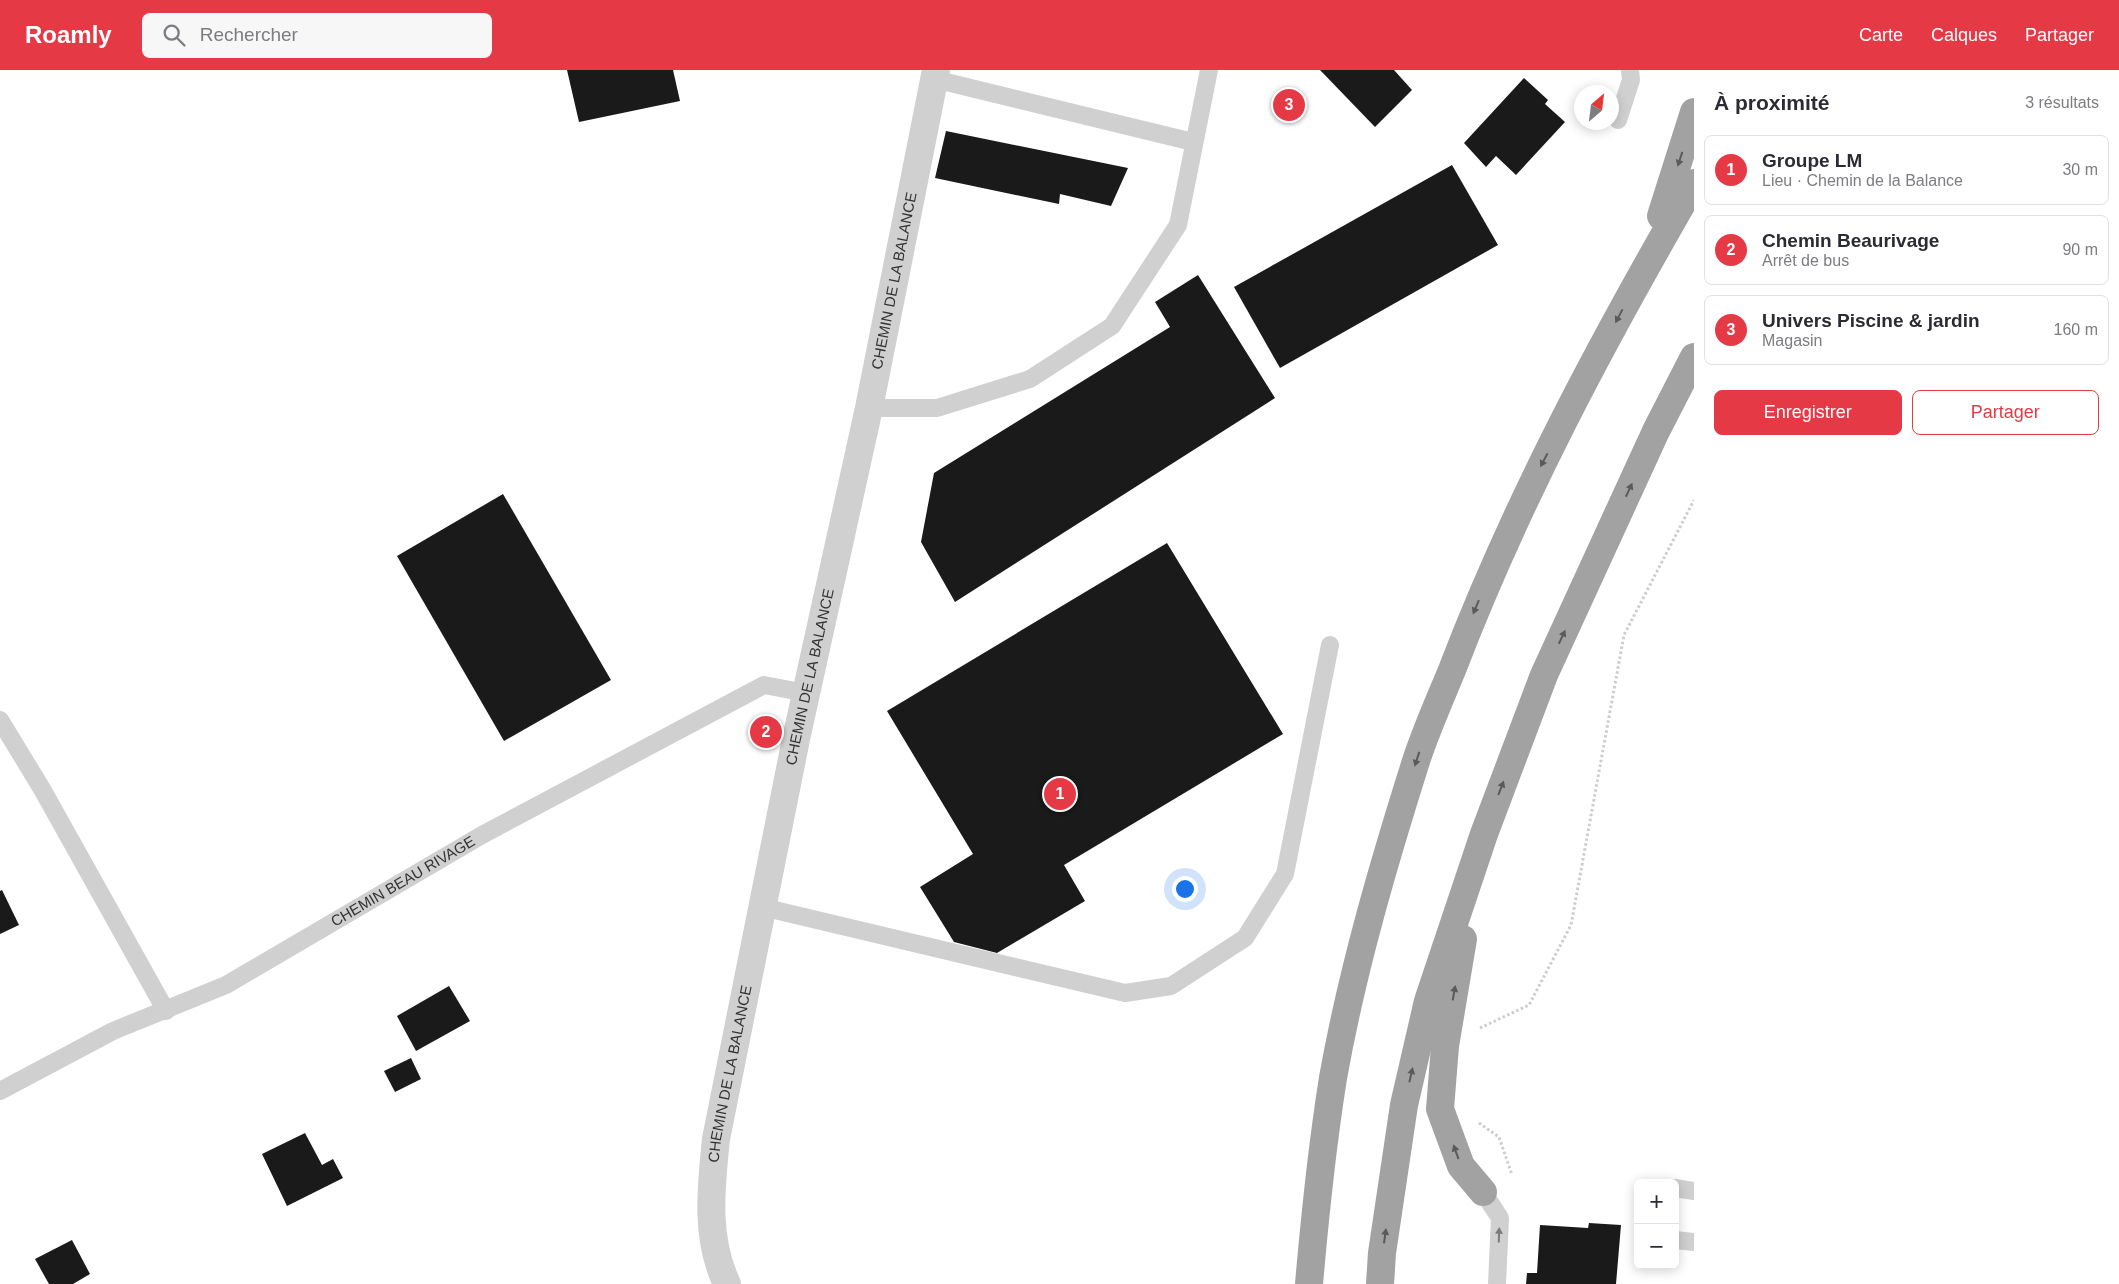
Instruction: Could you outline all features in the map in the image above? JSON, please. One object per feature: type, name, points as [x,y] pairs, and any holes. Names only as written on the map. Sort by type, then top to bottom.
[{"type":"highway","points":[[1642,272],[1694,112]]},
{"type":"highway","points":[[1309,1284],[1318,1183],[1334,1077],[1368,925],[1418,756],[1476,606],[1535,477],[1642,272],[1694,183]]},
{"type":"highway","points":[[1380,1284],[1382,1253],[1404,1105],[1428,1001],[1484,834],[1544,675],[1656,430],[1694,357]]},
{"type":"highway","points":[[1483,1192],[1461,1166],[1440,1109],[1445,1046],[1484,834]]},
{"type":"street","name":"CHEMIN DE LA BALANCE","points":[[727,1284],[713,1240],[710,1197],[716,1140],[806,693],[869,408],[935,74]]},
{"type":"lane","points":[[869,408],[937,408],[1030,378],[1112,326],[1178,225],[1193,142],[1209,70]]},
{"type":"lane","points":[[1619,117],[1631,80],[1630,70]]},
{"type":"lane","points":[[935,74],[1193,142]]},
{"type":"lane","points":[[762,907],[1126,993],[1170,986],[1245,938],[1286,874],[1330,644]]},
{"type":"lane","name":"CHEMIN BEAU RIVAGE","points":[[0,1091],[113,1031],[226,985],[482,835],[764,685],[806,693]]},
{"type":"lane","points":[[0,720],[42,789],[166,1011]]},
{"type":"lane","points":[[1679,1189],[1694,1191]]},
{"type":"lane","points":[[1483,1192],[1500,1218],[1497,1284]]},
{"type":"lane","points":[[1679,1240],[1694,1242]]},
{"type":"path","points":[[1479,1029],[1529,1005],[1572,925],[1624,635],[1694,500]]},
{"type":"path","points":[[1473,1119],[1499,1137],[1512,1175]]},
{"type":"building","points":[[567,70],[673,70],[680,101],[579,122]]},
{"type":"building","points":[[1320,70],[1394,70],[1412,90],[1375,127]]},
{"type":"building","points":[[1524,78],[1548,100],[1545,104],[1565,122],[1516,175],[1496,156],[1486,167],[1464,143]]},
{"type":"building","points":[[946,131],[1128,168],[1111,206],[1060,194],[1059,204],[935,178]]},
{"type":"building","points":[[1452,165],[1498,245],[1280,368],[1234,287]]},
{"type":"building","points":[[1198,275],[1275,398],[955,602],[921,542],[934,473],[1170,327],[1155,302]]},
{"type":"building","points":[[503,494],[611,680],[504,741],[397,556]]},
{"type":"building","points":[[1167,543],[1283,734],[1064,865],[1085,901],[997,953],[954,942],[920,887],[973,854],[887,711]]},
{"type":"building","points":[[2,890],[19,925],[0,934],[0,891]]},
{"type":"building","points":[[449,986],[470,1021],[416,1051],[397,1016]]},
{"type":"building","points":[[411,1058],[421,1079],[395,1092],[384,1071]]},
{"type":"building","points":[[305,1133],[322,1165],[333,1159],[343,1178],[287,1206],[262,1154]]},
{"type":"building","points":[[1589,1223],[1621,1225],[1616,1284],[1526,1284],[1527,1273],[1537,1273],[1540,1225],[1588,1228]]},
{"type":"building","points":[[72,1240],[90,1274],[73,1284],[49,1284],[35,1259]]},
{"type":"place","name":"Univers Piscine & jardin","points":[[1289,105]]},
{"type":"place","name":"Chemin Beaurivage","points":[[766,732]]},
{"type":"place","name":"Groupe LM","points":[[1060,794]]}]
